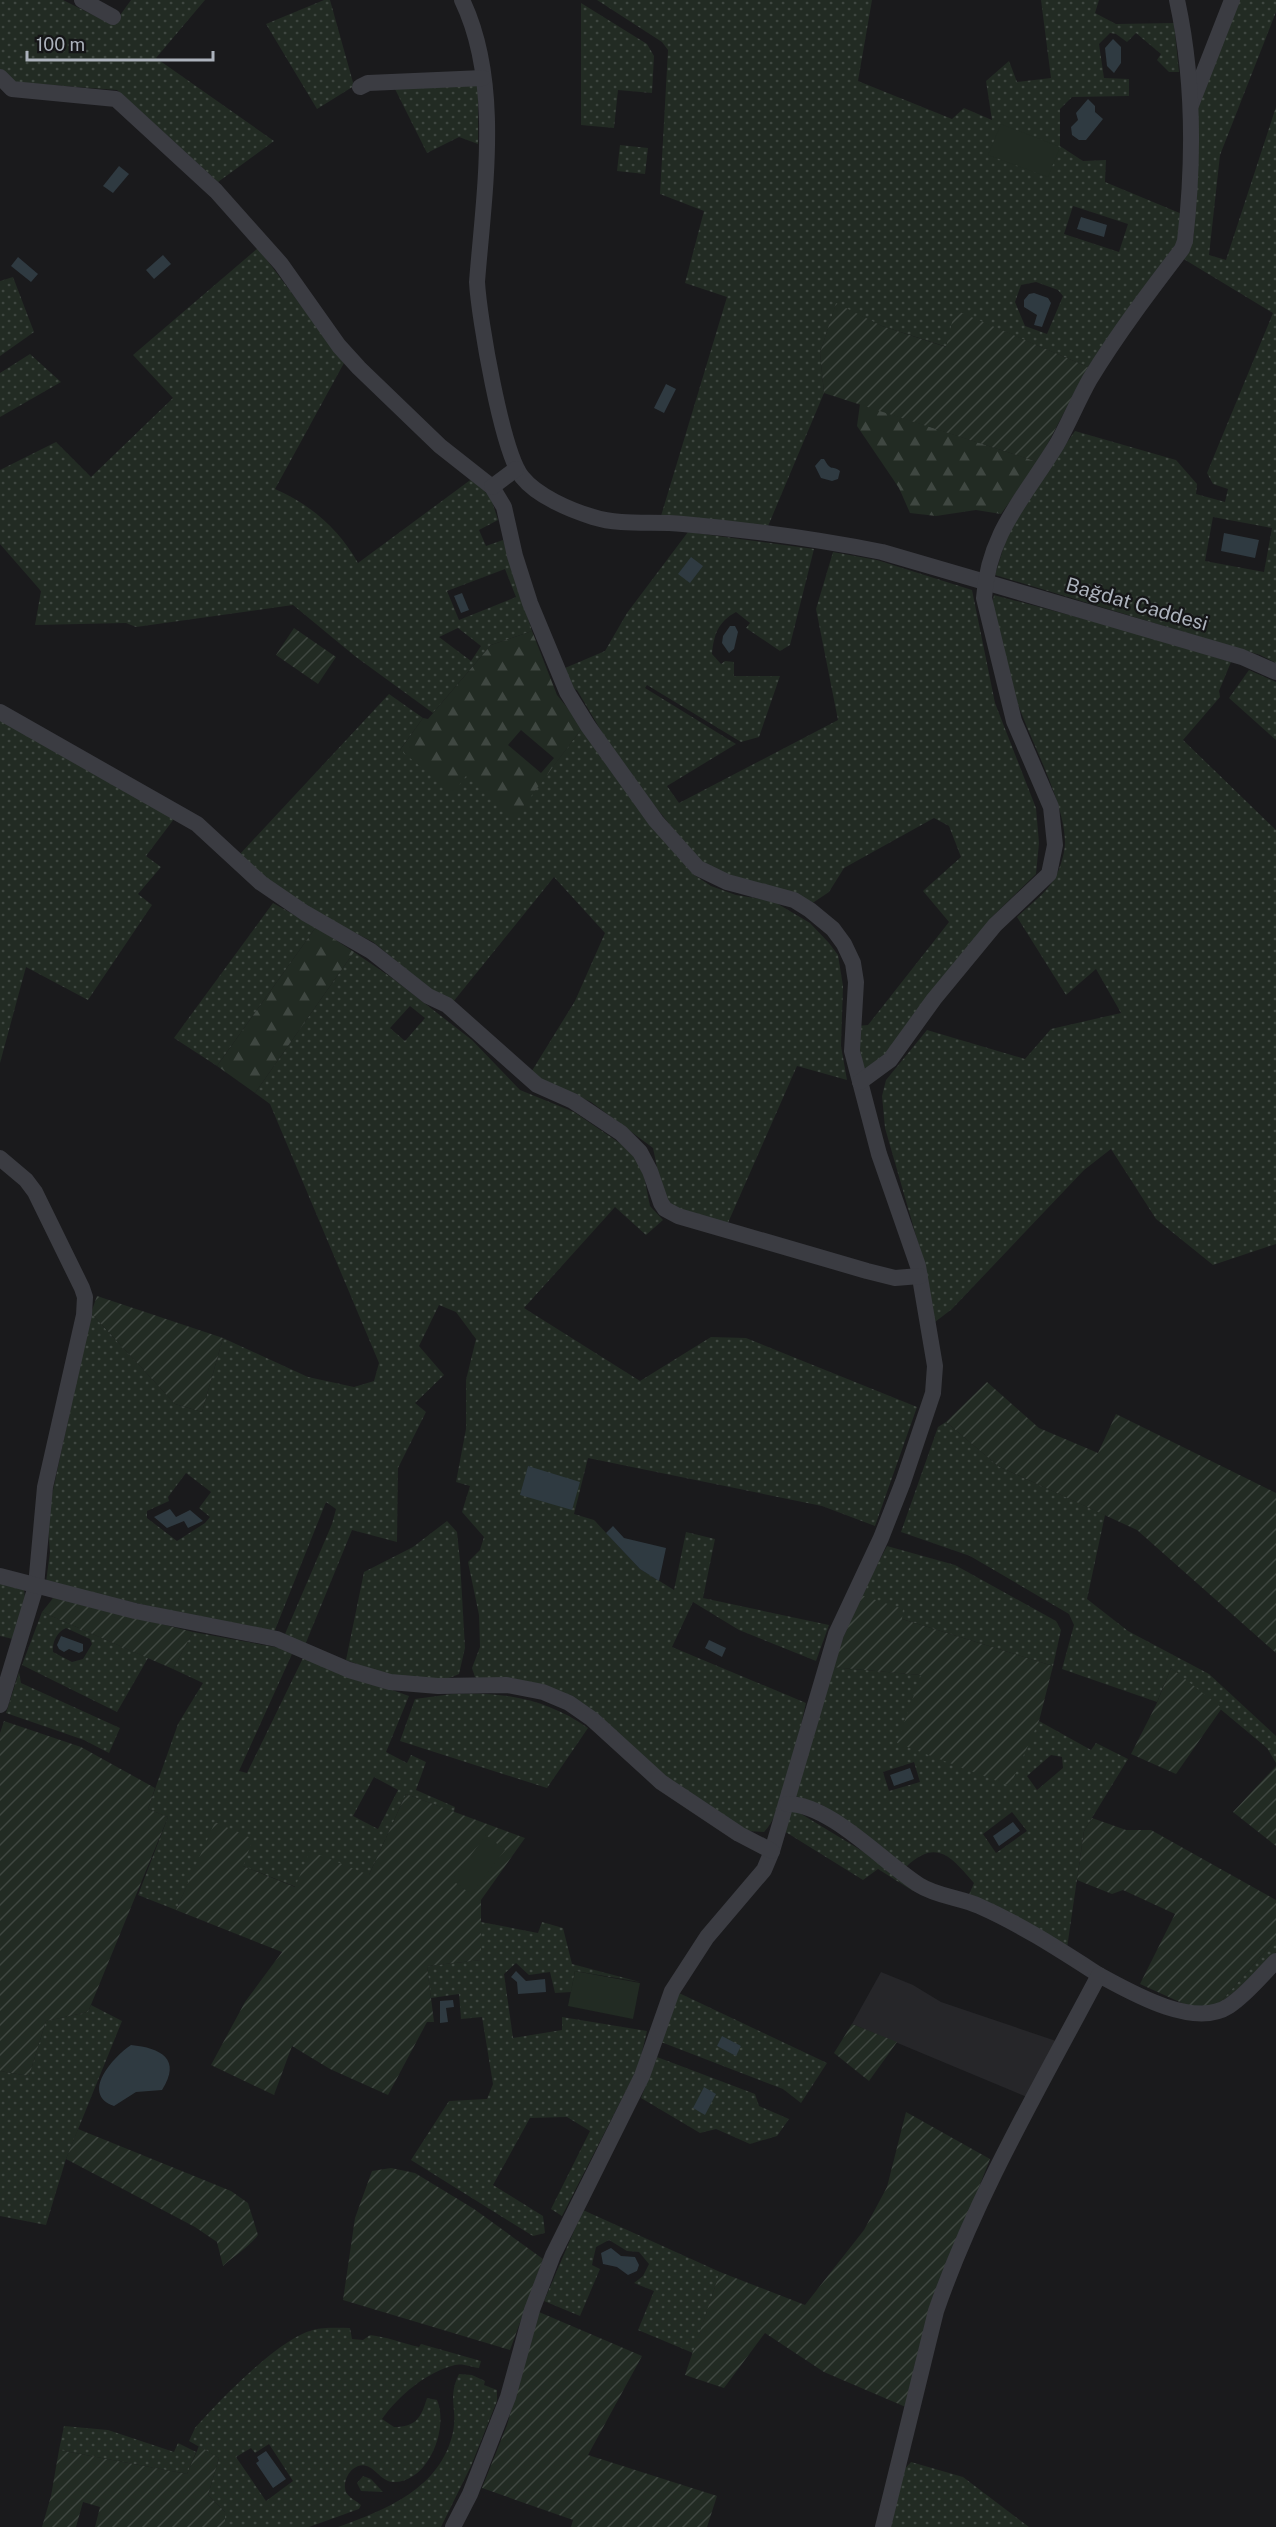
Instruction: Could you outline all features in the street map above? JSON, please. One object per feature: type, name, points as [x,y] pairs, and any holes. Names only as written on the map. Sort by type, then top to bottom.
[{"type":"street","points":[[82,0],[113,17]]},
{"type":"street","points":[[462,0],[480,44],[486,112],[477,282],[478,310],[507,441],[516,469],[492,487]]},
{"type":"street","points":[[860,1082],[890,1059],[934,999],[995,925],[1049,874],[1055,845],[1051,807],[1014,721],[984,598],[985,584],[995,544],[1004,523],[1058,442],[1090,380],[1122,328],[1182,249],[1190,196],[1189,110],[1185,43],[1177,0]]},
{"type":"street","points":[[1189,110],[1232,0]]},
{"type":"street","points":[[0,77],[12,89],[116,99],[216,191],[258,237],[359,369],[440,446],[492,487],[504,507],[515,556],[530,603],[567,692],[588,726],[656,821],[698,868],[727,882],[794,900],[833,929],[844,944],[853,963],[856,982],[852,1051],[879,1154],[920,1276],[935,1366],[933,1393],[894,1504],[836,1634],[772,1851],[764,1870],[707,1937],[672,1991],[642,2076],[553,2254],[532,2310],[508,2397],[470,2493],[453,2527]]},
{"type":"street","points":[[360,87],[368,83],[483,78]]},
{"type":"street","name":"Bağdat Caddesi","points":[[516,469],[537,490],[593,517],[631,524],[686,524],[829,542],[882,552],[985,584],[1242,657],[1276,672]]},
{"type":"street","points":[[0,712],[197,824],[261,883],[305,913],[371,951],[428,996],[447,1005],[537,1086],[573,1101],[621,1133],[640,1152],[665,1209],[688,1219],[895,1278],[920,1276]]},
{"type":"street","points":[[0,1158],[26,1180],[35,1192],[76,1273],[85,1297],[84,1315],[45,1487],[36,1586],[0,1705]]},
{"type":"street","points":[[0,1576],[135,1611],[277,1639],[349,1670],[390,1682],[438,1686],[507,1685],[543,1692],[569,1703],[592,1719],[661,1782],[739,1834],[772,1851]]},
{"type":"street","points":[[787,1804],[797,1804],[819,1812],[920,1886],[978,1906],[1029,1931],[1100,1975],[1174,2010],[1200,2015],[1227,2007],[1276,1961]]},
{"type":"street","points":[[884,2527],[933,2321],[946,2282],[1007,2144],[1100,1975]]},
{"type":"shaded area","points":[[1113,39],[1121,47],[1121,63],[1114,73],[1107,66],[1105,48]]},
{"type":"shaded area","points":[[1088,99],[1095,106],[1095,112],[1103,119],[1086,140],[1079,140],[1072,135],[1071,127],[1078,120],[1076,113]]},
{"type":"shaded area","points":[[119,166],[129,174],[113,193],[103,186]]},
{"type":"shaded area","points":[[1081,217],[1107,225],[1104,237],[1077,229]]},
{"type":"shaded area","points":[[163,255],[171,264],[154,279],[146,270]]},
{"type":"shaded area","points":[[18,257],[38,274],[31,282],[11,266]]},
{"type":"shaded area","points":[[1034,293],[1048,298],[1051,303],[1042,327],[1034,325],[1037,315],[1024,307],[1024,300],[1029,294]]},
{"type":"shaded area","points":[[666,384],[676,389],[664,413],[654,408]]},
{"type":"shaded area","points":[[821,459],[824,459],[830,467],[840,471],[838,479],[832,481],[821,478],[815,466]]},
{"type":"shaded area","points":[[1224,533],[1259,540],[1255,558],[1221,551]]},
{"type":"shaded area","points":[[691,557],[703,566],[690,583],[678,574]]},
{"type":"shaded area","points":[[462,593],[469,610],[461,613],[454,596]]},
{"type":"shaded area","points":[[730,626],[735,626],[738,632],[734,649],[729,653],[722,643],[723,636]]},
{"type":"shaded area","points":[[528,1466],[580,1482],[572,1510],[520,1495]]},
{"type":"shaded area","points":[[170,1509],[176,1517],[190,1510],[203,1521],[188,1528],[184,1521],[167,1528],[154,1517]]},
{"type":"shaded area","points":[[613,1526],[624,1538],[666,1548],[659,1581],[640,1569],[606,1533]]},
{"type":"shaded area","points":[[61,1636],[83,1644],[83,1651],[79,1653],[69,1649],[64,1652],[59,1649],[57,1645]]},
{"type":"shaded area","points":[[709,1640],[726,1648],[722,1657],[705,1648]]},
{"type":"shaded area","points":[[910,1768],[914,1779],[894,1786],[890,1775]]},
{"type":"shaded area","points":[[1013,1822],[1020,1831],[999,1846],[993,1836]]},
{"type":"shaded area","points":[[516,1971],[526,1981],[545,1979],[546,1992],[518,1994],[517,1982],[511,1977]]},
{"type":"shaded area","points":[[881,1972],[913,1985],[941,2002],[1056,2041],[1027,2097],[852,2024]]},
{"type":"shaded area","points":[[453,2000],[454,2007],[446,2008],[448,2022],[440,2023],[440,2001]]},
{"type":"shaded area","points":[[722,2036],[741,2046],[736,2056],[717,2046]]},
{"type":"shaded area","points":[[131,2045],[151,2049],[165,2057],[170,2070],[168,2079],[162,2090],[136,2092],[114,2106],[104,2100],[100,2093],[100,2085],[109,2066]]},
{"type":"shaded area","points":[[704,2087],[716,2094],[705,2115],[693,2108]]},
{"type":"shaded area","points":[[611,2248],[621,2256],[635,2257],[639,2265],[637,2271],[628,2275],[617,2267],[603,2264],[601,2253]]},
{"type":"shaded area","points":[[266,2451],[286,2479],[273,2488],[256,2463],[259,2461],[257,2457]]},
{"type":"green space","points":[[0,0],[63,0],[113,25],[131,0],[205,0],[156,58],[274,141],[218,182],[117,90],[12,82],[0,69]]},
{"type":"green space","points":[[324,0],[330,0],[354,86],[317,109],[266,24]]},
{"type":"green space","points":[[597,0],[872,0],[858,81],[952,119],[964,108],[992,120],[986,81],[1009,61],[1017,82],[1051,78],[1041,0],[1099,0],[1095,13],[1116,24],[1174,23],[1179,72],[1169,72],[1157,60],[1161,54],[1136,33],[1127,42],[1116,34],[1110,33],[1099,44],[1104,78],[1129,79],[1129,96],[1072,97],[1060,109],[1060,146],[1083,161],[1106,160],[1105,182],[1182,214],[1179,241],[1088,367],[956,311],[947,347],[882,326],[836,304],[820,353],[824,393],[766,531],[661,516],[727,297],[685,283],[704,211],[660,194],[668,50],[662,42]],"holes":[[[1073,206],[1128,224],[1119,252],[1064,234]],[[1036,282],[1058,290],[1063,296],[1047,334],[1025,326],[1015,302],[1021,285]]]},
{"type":"green space","points":[[1237,0],[1276,0],[1276,12],[1220,155],[1209,255],[1226,260],[1276,107],[1276,663],[1260,655],[995,575],[1012,520],[1075,431],[1176,460],[1197,484],[1196,494],[1225,502],[1228,489],[1213,484],[1207,473],[1273,313],[1182,258],[1190,250],[1194,234],[1195,109]],"holes":[[[1213,517],[1272,528],[1264,572],[1205,561]]]},
{"type":"green space","points":[[581,3],[647,44],[654,56],[652,93],[618,90],[614,128],[581,125]]},
{"type":"green space","points":[[478,84],[478,144],[459,137],[427,153],[395,89]]},
{"type":"green space","points":[[1001,124],[1060,147],[1048,177],[988,155]]},
{"type":"green space","points":[[620,145],[648,148],[645,174],[617,171]]},
{"type":"green space","points":[[258,248],[344,363],[275,489],[300,502],[323,519],[342,539],[358,563],[473,478],[491,498],[498,520],[479,530],[486,546],[503,540],[532,631],[491,645],[433,713],[356,657],[293,605],[136,627],[126,623],[35,625],[41,591],[0,544],[0,470],[56,442],[91,477],[173,398],[133,355]],"holes":[[[505,569],[516,597],[459,620],[447,591]],[[458,628],[481,646],[471,661],[439,637]]]},
{"type":"green space","points":[[13,277],[34,332],[0,356],[0,281]]},
{"type":"green space","points":[[836,303],[882,326],[946,347],[955,310],[1088,367],[1038,462],[824,393],[820,353]]},
{"type":"green space","points":[[30,354],[61,382],[0,417],[0,373]]},
{"type":"green space","points":[[860,404],[1038,462],[1001,514],[976,510],[936,516],[910,513],[899,488],[857,426]]},
{"type":"green space","points":[[688,532],[814,549],[790,645],[780,651],[746,628],[750,623],[736,612],[721,624],[714,640],[712,654],[721,664],[725,661],[734,662],[734,676],[780,676],[759,737],[741,742],[647,685],[645,688],[736,744],[667,786],[679,803],[838,720],[816,609],[833,552],[877,560],[972,590],[995,703],[1036,808],[1039,843],[1036,874],[993,916],[884,1057],[863,1071],[857,1026],[868,1025],[949,922],[923,891],[961,857],[949,826],[934,818],[844,868],[829,892],[811,904],[725,876],[702,865],[619,761],[577,690],[573,689],[565,668],[605,651],[627,613]]},
{"type":"green space","points":[[994,595],[1133,632],[1231,662],[1219,691],[1220,697],[1183,740],[1276,830],[1276,1244],[1213,1265],[1156,1219],[1111,1149],[1084,1170],[952,1309],[935,1322],[925,1267],[885,1128],[882,1096],[886,1080],[927,1030],[1025,1059],[1051,1029],[1121,1013],[1096,969],[1066,995],[1017,917],[1041,896],[1052,882],[1061,864],[1065,836],[1055,796],[1015,695],[992,606]]},
{"type":"green space","points":[[294,628],[336,657],[318,684],[276,655]]},
{"type":"green space","points":[[532,631],[557,695],[583,727],[514,819],[469,772],[453,793],[400,750],[423,718],[428,719],[491,645]],"holes":[[[521,730],[554,758],[541,773],[508,745]]]},
{"type":"green space","points":[[1249,670],[1276,682],[1276,740],[1229,698]]},
{"type":"green space","points":[[389,694],[423,718],[400,750],[469,771],[514,818],[583,727],[648,821],[693,874],[711,886],[736,895],[773,901],[810,923],[838,955],[843,986],[841,1046],[847,1080],[797,1066],[727,1225],[674,1208],[663,1197],[653,1148],[591,1102],[530,1074],[575,1001],[605,933],[554,877],[453,1002],[439,996],[373,942],[312,911],[256,871],[240,854]]},
{"type":"green space","points":[[0,720],[174,819],[146,856],[161,867],[138,894],[152,905],[88,1000],[26,967],[0,1063]]},
{"type":"green space","points":[[273,903],[316,927],[217,1066],[174,1038]]},
{"type":"green space","points":[[316,927],[354,952],[255,1093],[217,1066]]},
{"type":"green space","points":[[354,952],[392,978],[472,1040],[520,1090],[574,1112],[627,1148],[641,1161],[650,1206],[663,1220],[646,1235],[615,1207],[524,1308],[640,1381],[711,1337],[746,1338],[917,1407],[875,1526],[822,1506],[588,1458],[574,1514],[594,1520],[640,1569],[674,1590],[686,1532],[715,1539],[703,1598],[829,1625],[816,1661],[739,1630],[693,1602],[672,1647],[806,1703],[785,1790],[772,1821],[764,1832],[748,1831],[666,1779],[571,1700],[483,1682],[475,1677],[472,1668],[480,1647],[479,1615],[468,1562],[480,1550],[484,1537],[462,1512],[470,1486],[456,1482],[466,1429],[466,1380],[476,1339],[456,1312],[439,1305],[419,1346],[444,1375],[415,1403],[426,1412],[398,1468],[397,1542],[352,1530],[305,1645],[285,1634],[332,1524],[336,1509],[326,1502],[273,1635],[46,1582],[50,1552],[47,1518],[91,1313],[175,1404],[202,1412],[223,1338],[308,1377],[354,1387],[374,1381],[379,1363],[270,1104],[255,1093]],"holes":[[[410,1006],[425,1018],[405,1041],[390,1028]],[[186,1473],[211,1492],[199,1508],[210,1517],[205,1523],[177,1541],[147,1518],[147,1511],[169,1501],[168,1497]]]},
{"type":"green space","points":[[97,1296],[223,1338],[202,1412],[175,1404],[91,1313]]},
{"type":"green space","points":[[987,1382],[1039,1428],[1098,1453],[1116,1414],[1276,1493],[1276,1653],[1137,1530],[998,1466],[946,1422]]},
{"type":"green space","points":[[946,1422],[998,1466],[1105,1515],[1087,1599],[1128,1631],[1209,1674],[1276,1736],[1276,1763],[1267,1748],[1171,1668],[1157,1702],[1062,1669],[1074,1625],[1069,1614],[970,1556],[901,1532],[938,1427]]},
{"type":"green space","points":[[447,1521],[457,1532],[460,1561],[465,1648],[459,1674],[431,1681],[417,1680],[388,1675],[346,1660],[364,1572],[413,1547]]},
{"type":"green space","points":[[887,1546],[955,1565],[1056,1621],[1061,1630],[1053,1666],[902,1619],[861,1595]]},
{"type":"green space","points":[[0,1581],[24,1588],[25,1599],[13,1639],[0,1636]]},
{"type":"green space","points":[[861,1595],[903,1609],[902,1619],[1053,1666],[1039,1721],[1010,1786],[897,1743],[921,1675],[831,1667]]},
{"type":"green space","points":[[54,1597],[193,1632],[173,1669],[42,1612]]},
{"type":"green space","points":[[42,1612],[148,1658],[117,1712],[22,1665]],"holes":[[[66,1628],[90,1639],[92,1644],[83,1659],[72,1662],[53,1652],[56,1638]]]},
{"type":"green space","points":[[193,1632],[280,1648],[292,1654],[239,1771],[247,1773],[303,1658],[409,1696],[386,1752],[407,1763],[411,1755],[426,1762],[416,1790],[455,1807],[454,1812],[406,1794],[369,1875],[296,1887],[243,1866],[216,1822],[176,1910],[138,1895],[168,1817],[148,1809],[178,1724],[203,1683],[173,1669]],"holes":[[[374,1777],[398,1790],[378,1829],[353,1816]]]},
{"type":"green space","points":[[831,1667],[921,1675],[1033,1732],[1039,1721],[1091,1750],[1096,1743],[1128,1759],[1084,1831],[1067,1948],[968,1897],[974,1883],[951,1859],[943,1854],[927,1853],[906,1867],[835,1817],[822,1805],[795,1796]],"holes":[[[1051,1755],[1062,1757],[1063,1768],[1037,1790],[1027,1776]],[[914,1762],[920,1782],[889,1791],[883,1772]],[[1012,1812],[1027,1831],[996,1853],[983,1834]]]},
{"type":"green space","points":[[1171,1668],[1222,1708],[1176,1774],[1131,1754],[1156,1705]]},
{"type":"green space","points":[[19,1672],[21,1683],[120,1728],[109,1753],[84,1740],[6,1713]]},
{"type":"green space","points":[[452,1694],[489,1694],[523,1699],[556,1710],[588,1728],[547,1788],[400,1741],[415,1699]]},
{"type":"green space","points":[[4,1721],[81,1747],[155,1788],[148,1809],[168,1817],[88,2012],[46,2021],[29,2076],[0,2071],[0,1733]]},
{"type":"green space","points":[[1276,1766],[1276,1846],[1233,1812]]},
{"type":"green space","points":[[406,1794],[525,1838],[481,1900],[481,1960],[427,1966],[434,2022],[427,2022],[388,2095],[330,2069],[292,2046],[274,2095],[211,2065],[245,2002],[282,1952],[176,1910],[215,1822],[253,1839],[243,1866],[295,1887],[310,1851],[369,1875]]},
{"type":"green space","points":[[791,1812],[798,1812],[882,1863],[915,1889],[913,1891],[878,1869],[863,1880],[784,1831]]},
{"type":"green space","points":[[1092,1818],[1126,1830],[1151,1830],[1276,1900],[1276,1939],[1217,2006],[1195,2009],[1140,1984],[1175,1914],[1123,1890],[1112,1894],[1077,1880],[1084,1831]]},
{"type":"green space","points":[[486,1835],[505,1850],[471,1894],[452,1880]]},
{"type":"green space","points":[[481,1922],[538,1933],[542,1922],[563,1928],[572,1964],[640,1982],[575,1971],[571,1992],[555,1993],[550,1972],[529,1975],[516,1963],[504,1974],[513,2038],[562,2030],[562,2017],[647,2031],[639,2065],[562,2216],[551,2209],[590,2131],[567,2117],[530,2118],[493,2185],[543,2216],[545,2233],[533,2236],[411,2160],[449,2101],[487,2099],[493,2084],[482,2017],[461,2019],[459,1994],[431,1998],[427,1966],[481,1960]]},
{"type":"green space","points":[[1276,1939],[1276,1952],[1257,1973],[1217,2006]]},
{"type":"green space","points":[[575,1971],[640,1983],[633,2019],[568,2006]]},
{"type":"green space","points":[[679,1993],[827,2063],[801,2103],[783,2089],[661,2042]]},
{"type":"green space","points":[[91,2005],[122,2021],[66,2159],[46,2225],[0,2216],[0,2071],[29,2076],[46,2021],[88,2012]]},
{"type":"green space","points":[[852,2024],[897,2042],[869,2081],[834,2053]]},
{"type":"green space","points":[[657,2057],[755,2094],[759,2106],[789,2119],[777,2136],[750,2144],[716,2129],[700,2133],[641,2098]]},
{"type":"green space","points":[[906,2112],[990,2159],[955,2249],[908,2408],[824,2372],[765,2333],[724,2388],[685,2375],[720,2272],[805,2305],[864,2230],[887,2187]]},
{"type":"green space","points":[[78,2129],[231,2191],[248,2203],[258,2235],[223,2266],[217,2242],[195,2227],[66,2159]]},
{"type":"green space","points":[[391,2168],[415,2173],[474,2209],[543,2259],[510,2350],[343,2300],[355,2218],[372,2171]]},
{"type":"green space","points":[[583,2210],[720,2272],[693,2353],[638,2330],[654,2291],[634,2283],[643,2276],[649,2264],[639,2252],[627,2251],[609,2240],[596,2247],[592,2265],[600,2269],[580,2316],[544,2301]]},
{"type":"green space","points":[[539,2312],[642,2356],[588,2455],[717,2496],[707,2527],[571,2527],[573,2520],[482,2488],[507,2425]]},
{"type":"green space","points":[[350,2328],[352,2339],[363,2340],[370,2335],[376,2336],[419,2347],[421,2344],[481,2361],[479,2368],[455,2365],[434,2373],[405,2393],[382,2419],[394,2427],[408,2425],[420,2416],[427,2398],[437,2400],[440,2411],[438,2438],[426,2464],[406,2480],[393,2482],[383,2478],[370,2467],[359,2466],[353,2469],[346,2478],[345,2489],[361,2505],[359,2509],[309,2527],[225,2527],[225,2512],[208,2495],[219,2458],[189,2441],[195,2428],[250,2372],[283,2345],[313,2330]],"holes":[[[269,2444],[293,2481],[266,2501],[236,2457],[251,2448],[255,2453]]]},
{"type":"green space","points":[[459,2374],[472,2375],[485,2381],[484,2385],[497,2390],[497,2401],[471,2466],[441,2527],[338,2527],[375,2513],[409,2494],[437,2468],[447,2451],[453,2432],[453,2397]]},
{"type":"green space","points":[[64,2426],[108,2430],[174,2452],[178,2443],[196,2452],[187,2474],[59,2450]]},
{"type":"green space","points":[[199,2446],[219,2458],[208,2495],[225,2512],[225,2527],[95,2527],[100,2507],[83,2502],[76,2527],[42,2527],[51,2496],[59,2450],[187,2474]]},
{"type":"green space","points":[[911,2462],[963,2477],[1029,2527],[891,2527],[903,2471]]},
{"type":"green space","points":[[363,2476],[371,2479],[383,2492],[361,2491],[357,2483]]}]
